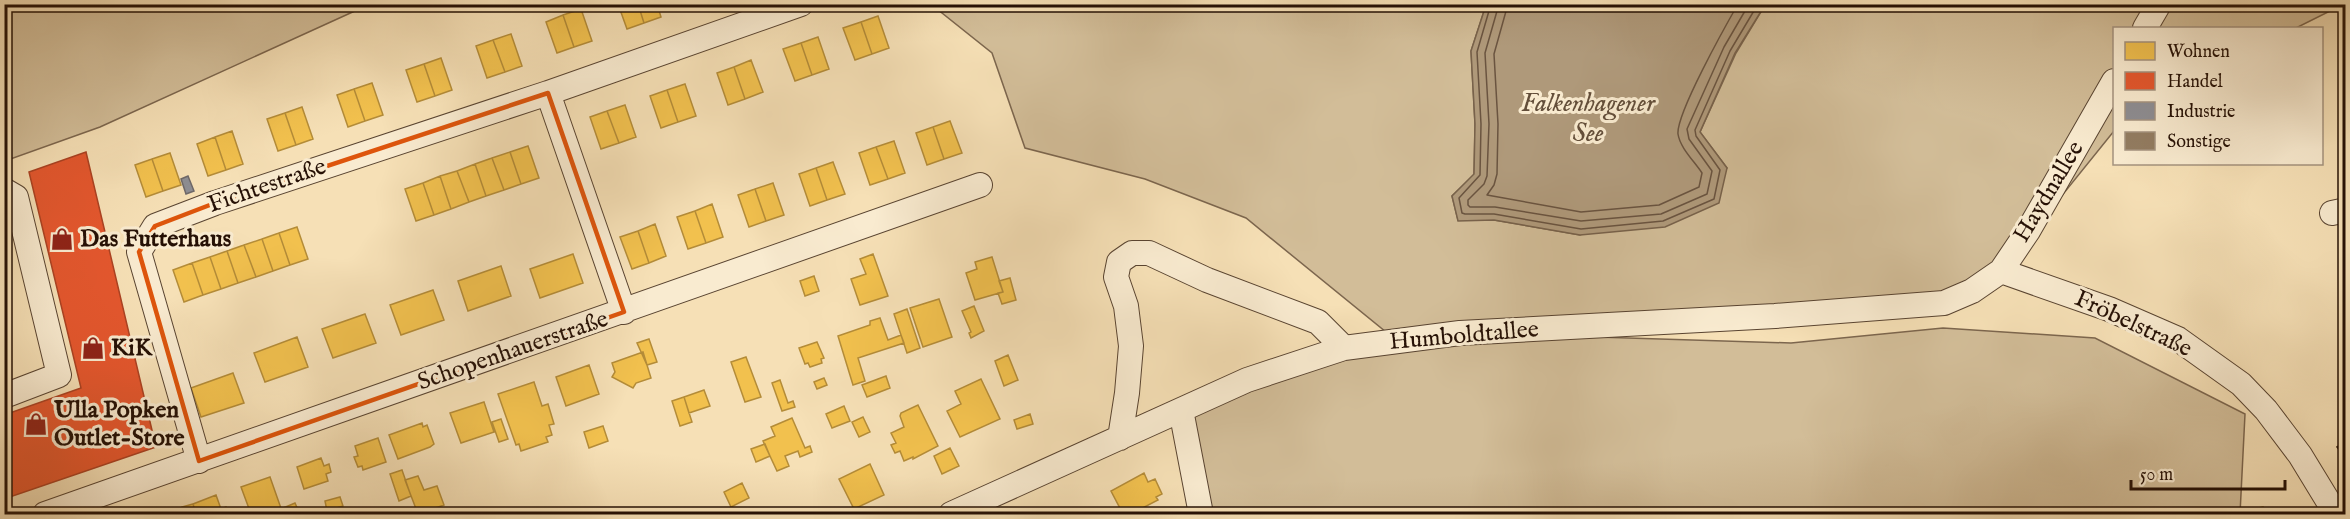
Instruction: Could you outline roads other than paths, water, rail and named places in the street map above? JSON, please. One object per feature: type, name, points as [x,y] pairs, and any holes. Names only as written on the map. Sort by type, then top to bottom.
[{"type":"street","name":"Fichtestraße","points":[[199,461],[139,252],[155,226],[244,193],[548,93],[801,4]]},
{"type":"street","points":[[2146,27],[2159,4]]},
{"type":"street","name":"Haydnallee","points":[[2001,271],[2028,231],[2113,84]]},
{"type":"street","points":[[548,93],[624,312]]},
{"type":"street","name":"Schopenhauerstraße","points":[[45,514],[980,185]]},
{"type":"street","points":[[4,190],[16,197],[59,375],[4,396]]},
{"type":"street","points":[[1120,438],[1131,346],[1126,306],[1116,277],[1119,262],[1132,253],[1149,252],[1208,280],[1318,322],[1344,348]]},
{"type":"street","name":"Humboldtallee","points":[[951,514],[1247,380],[1344,348],[1460,333],[1775,316],[1944,303],[1972,291],[2001,271]]},
{"type":"street","name":"Fröbelstraße","points":[[2001,271],[2109,309],[2178,339],[2241,384],[2266,410],[2300,455],[2336,514]]},
{"type":"street","points":[[1181,410],[1201,514]]},
{"type":"water","name":"Falkenhagener See","points":[[1486,5],[1765,5],[1735,53],[1700,132],[1727,168],[1719,203],[1665,227],[1580,235],[1494,220],[1458,221],[1452,196],[1474,174],[1475,124],[1471,51]]},
{"type":"place","name":"Das Futterhaus","points":[[62,239]]},
{"type":"place","name":"KiK","points":[[93,348]]},
{"type":"place","name":"Ulla Popken Outlet-Store","points":[[36,424]]}]
